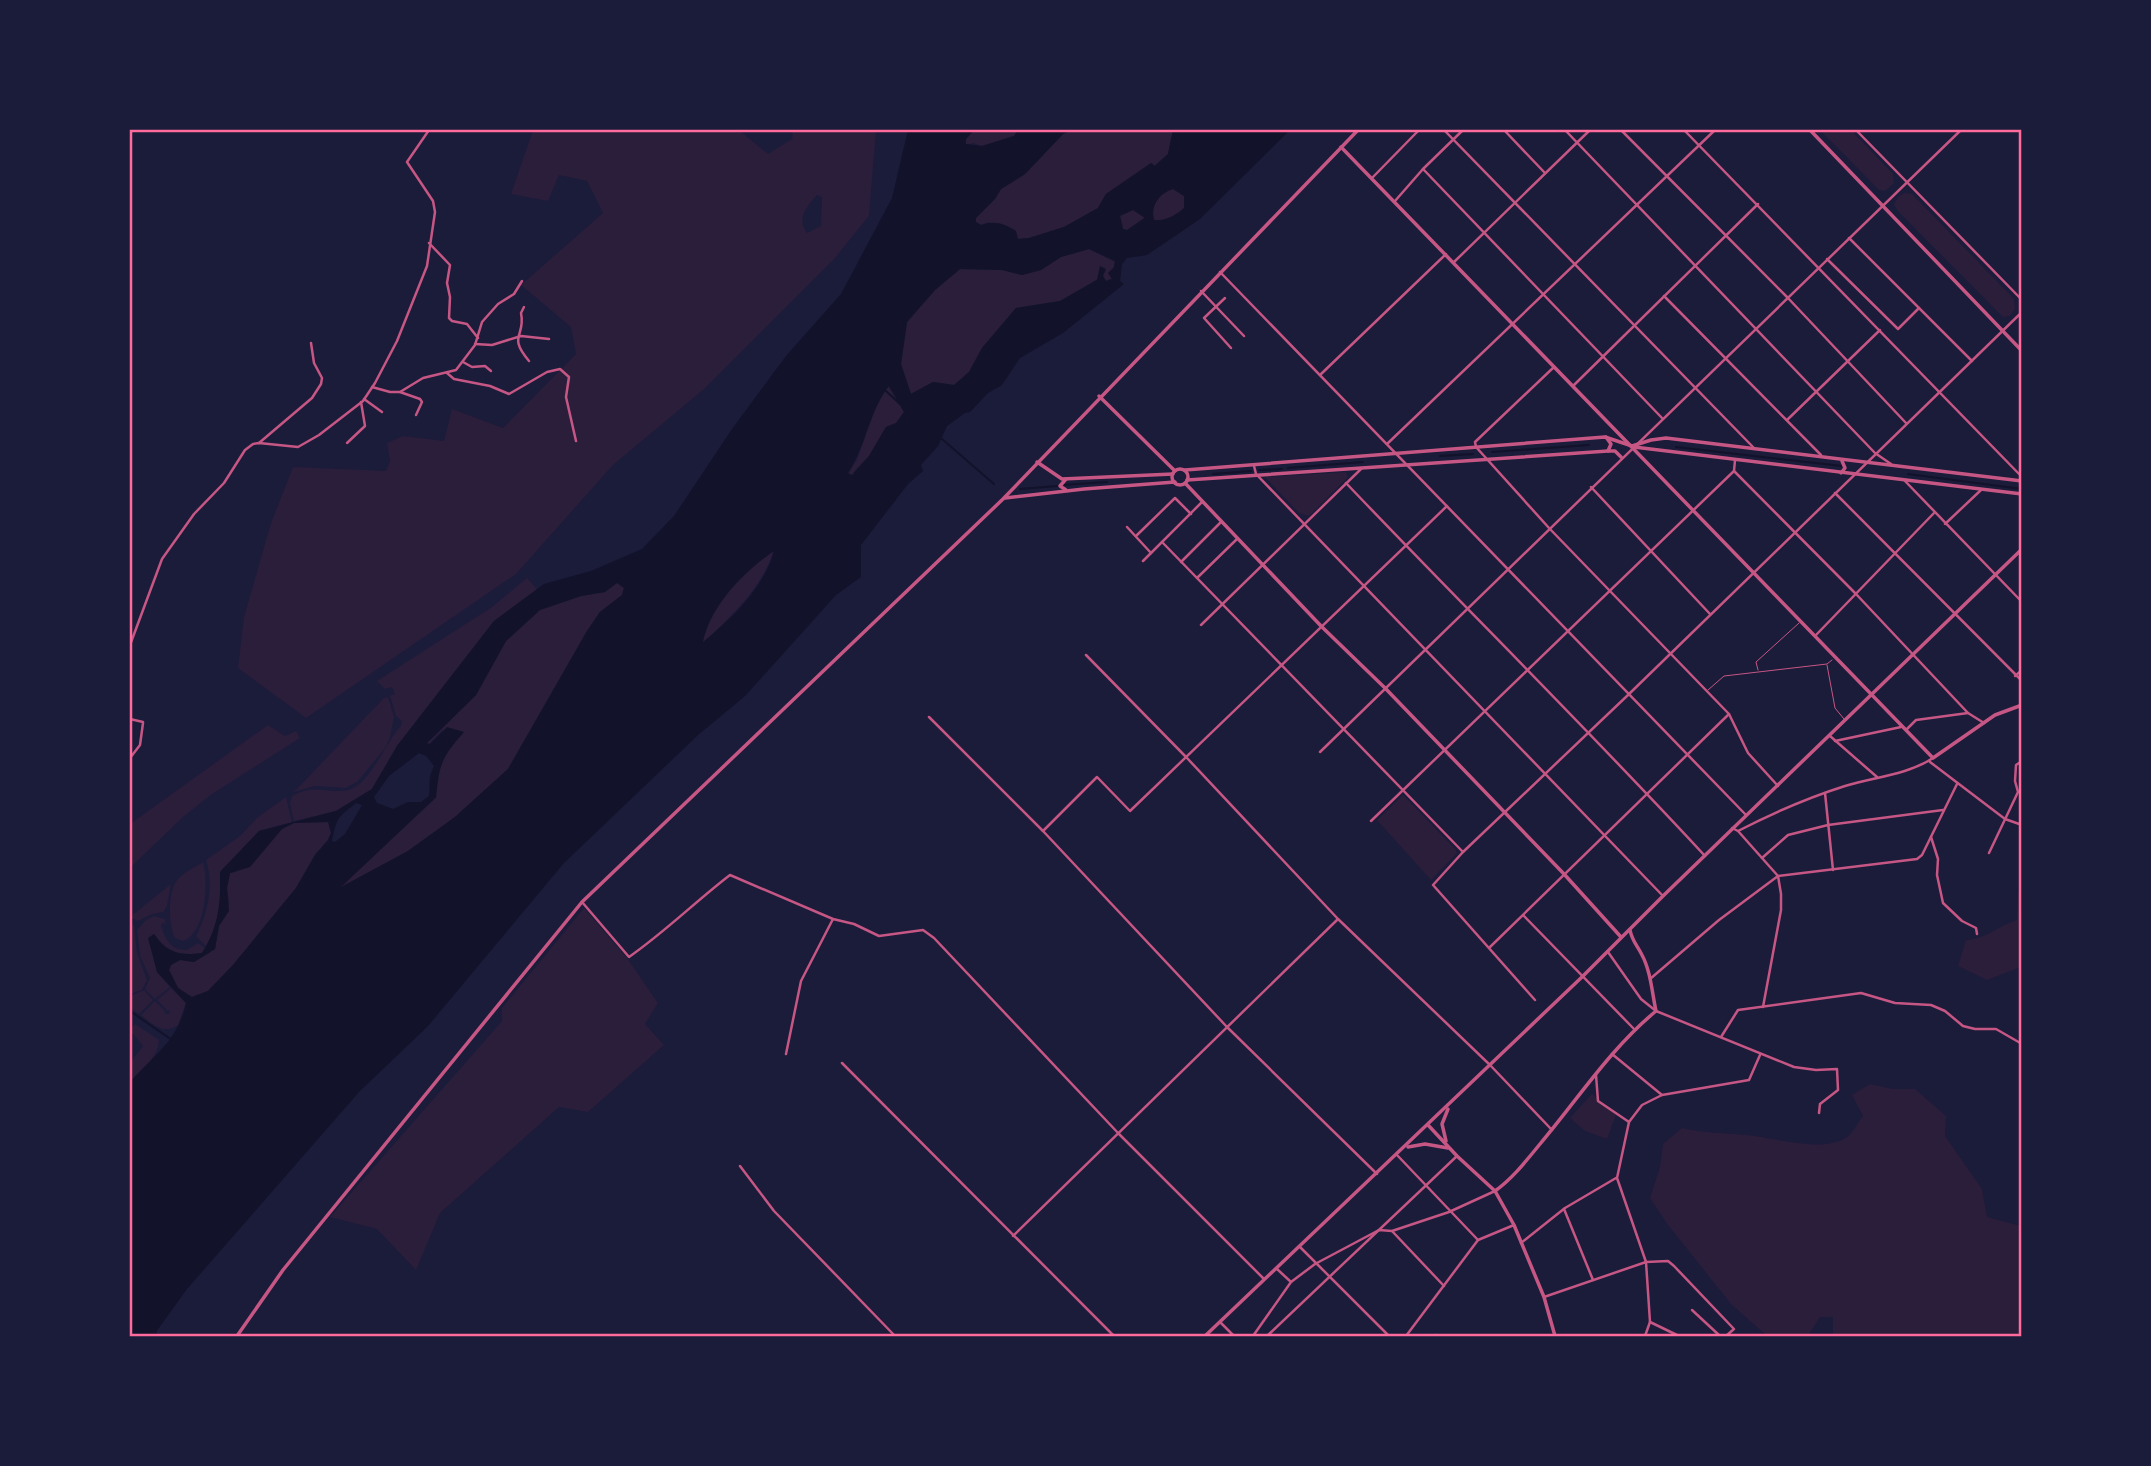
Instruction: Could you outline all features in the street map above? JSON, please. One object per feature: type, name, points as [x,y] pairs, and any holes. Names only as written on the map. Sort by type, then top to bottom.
[{"type":"street","points":[[130,645],[162,559],[194,513],[224,483],[245,450],[260,443],[299,447],[363,401],[372,387],[397,341],[427,266],[435,207],[407,162],[429,130]]},
{"type":"street","points":[[237,1336],[283,1270],[582,902],[1003,499],[1099,396],[1358,130]]},
{"type":"street","points":[[1372,178],[1419,130]]},
{"type":"street","points":[[1444,130],[1755,449]]},
{"type":"street","points":[[1395,201],[1463,130]]},
{"type":"street","points":[[1504,130],[1545,173]]},
{"type":"street","points":[[1565,130],[1875,453],[1891,464]]},
{"type":"street","points":[[1454,262],[1590,130]]},
{"type":"street","points":[[1621,130],[1726,234],[1906,423]]},
{"type":"street","points":[[1684,130],[1939,391],[2021,479]]},
{"type":"street","points":[[1387,444],[1714,130]]},
{"type":"street","points":[[1810,130],[2021,351]]},
{"type":"street","points":[[1856,130],[2021,300]]},
{"type":"street","points":[[1320,752],[1632,446],[1961,130]]},
{"type":"street","points":[[1341,147],[1574,385],[1753,574],[1816,635],[1905,728],[1931,760],[1957,784],[2005,819],[2021,825]]},
{"type":"street","points":[[1423,169],[1662,418]]},
{"type":"street","points":[[1574,385],[1758,204]]},
{"type":"street","points":[[1849,237],[1972,361]]},
{"type":"street","points":[[429,243],[450,265],[447,283],[449,318],[453,322],[467,324],[478,338]]},
{"type":"street","points":[[1320,375],[1446,254]]},
{"type":"street","points":[[1827,259],[1898,329],[1919,308]]},
{"type":"street","points":[[1220,272],[1746,816]]},
{"type":"street","points":[[400,392],[423,378],[457,370],[475,344],[482,322],[498,304],[514,294],[522,281]]},
{"type":"street","points":[[1201,291],[1244,336]]},
{"type":"street","points":[[1664,296],[1823,458]]},
{"type":"street","points":[[1225,298],[1204,318],[1231,348]]},
{"type":"street","points":[[524,307],[516,338],[529,361]]},
{"type":"street","points":[[1535,1000],[1433,884],[2021,312]]},
{"type":"street","points":[[1786,421],[1880,330]]},
{"type":"street","points":[[475,344],[492,345],[523,336],[549,339]]},
{"type":"street","points":[[260,443],[312,398],[321,384],[322,379],[314,362],[311,343]]},
{"type":"street","points":[[463,362],[472,367],[485,366],[491,371]]},
{"type":"street","points":[[1555,366],[1475,442],[1476,447],[1549,528],[1730,714],[1748,753],[1778,786]]},
{"type":"street","points":[[447,373],[451,379],[491,386],[509,394],[547,372],[560,369],[569,377],[566,397],[576,441]]},
{"type":"street","points":[[372,387],[420,399],[422,402],[416,415]]},
{"type":"street","points":[[1099,396],[1174,473],[1175,482]]},
{"type":"street","points":[[363,401],[382,412]]},
{"type":"street","points":[[347,443],[365,424],[363,401]]},
{"type":"street","points":[[1037,462],[1059,478],[1068,479],[1174,473],[1178,469],[1605,436],[1632,446],[1659,451],[2021,494]]},
{"type":"street","points":[[1605,436],[1611,444],[1608,450]]},
{"type":"street","points":[[1632,446],[1664,439],[2021,479]]},
{"type":"street","points":[[1659,451],[1658,446],[1664,439]]},
{"type":"street","points":[[1003,499],[1067,491],[1175,482],[1178,484],[1256,474],[1406,463],[1608,450],[1618,452],[1621,457]]},
{"type":"street","points":[[1380,455],[1385,461],[1382,465]]},
{"type":"street","points":[[1371,821],[1693,512],[1734,471],[1735,460]]},
{"type":"street","points":[[1841,473],[1845,468],[1842,460]]},
{"type":"street","points":[[1289,462],[1285,468],[1290,472]]},
{"type":"street","points":[[1873,477],[1872,469],[1877,464]]},
{"type":"street","points":[[1254,465],[1256,474],[1663,896]]},
{"type":"street","points":[[1201,625],[1363,467]]},
{"type":"street","points":[[1185,470],[1186,481],[1202,502],[1322,627],[1385,688],[1621,937]]},
{"type":"street","points":[[1734,471],[1856,594],[1968,713],[1984,723]]},
{"type":"street","points":[[1067,491],[1060,486],[1063,480],[1068,479]]},
{"type":"street","points":[[1904,480],[2021,602]]},
{"type":"street","points":[[1346,483],[1648,793],[1705,856]]},
{"type":"street","points":[[1591,487],[1710,614]]},
{"type":"street","points":[[1945,524],[1982,489]]},
{"type":"street","points":[[1835,493],[2021,681]]},
{"type":"street","points":[[1136,536],[1173,499],[1177,499],[1191,514]]},
{"type":"street","points":[[1143,561],[1202,502]]},
{"type":"street","points":[[1043,831],[1097,777],[1130,811],[1447,506]]},
{"type":"street","points":[[1816,635],[1934,513]]},
{"type":"street","points":[[1181,562],[1221,522]]},
{"type":"street","points":[[1127,527],[1151,553]]},
{"type":"street","points":[[1197,578],[1237,539]]},
{"type":"street","points":[[1162,541],[1463,852]]},
{"type":"street","points":[[1205,1336],[1454,1101],[2021,549]]},
{"type":"street","points":[[1086,655],[1338,919],[1490,1065],[1552,1130]]},
{"type":"street","points":[[2015,676],[2021,670]]},
{"type":"street","points":[[1738,831],[1790,805],[1825,792],[1877,776],[1914,769],[1995,715],[2021,705]]},
{"type":"street","points":[[1835,741],[1905,728],[1916,720],[1968,713]]},
{"type":"street","points":[[1490,947],[1730,714]]},
{"type":"street","points":[[929,717],[1043,831],[1227,1027],[1377,1174]]},
{"type":"street","points":[[130,719],[143,723],[140,745],[130,758]]},
{"type":"street","points":[[1830,736],[1877,776]]},
{"type":"street","points":[[1989,853],[2018,792],[2015,781],[2016,765],[2021,761]]},
{"type":"street","points":[[1650,979],[1719,920],[1778,876],[1917,859],[1957,784]]},
{"type":"street","points":[[1825,792],[1833,870]]},
{"type":"street","points":[[1762,858],[1788,835],[1828,825],[1944,810]]},
{"type":"street","points":[[1732,828],[1738,831],[1778,876],[1782,894],[1763,1007]]},
{"type":"street","points":[[1931,837],[1938,859],[1937,875],[1942,903],[1962,921],[1976,928],[1977,934]]},
{"type":"street","points":[[582,902],[629,957],[657,938],[730,875],[879,936],[923,930],[934,938],[1119,1134],[1265,1280]]},
{"type":"street","points":[[1524,916],[1634,1029]]},
{"type":"street","points":[[786,1054],[802,981],[833,919]]},
{"type":"street","points":[[1013,1237],[1338,919]]},
{"type":"street","points":[[1630,930],[1632,942],[1642,955],[1650,979],[1656,1011]]},
{"type":"street","points":[[1608,952],[1641,999],[1656,1011],[1794,1067],[1837,1069],[1838,1090],[1820,1104],[1819,1113]]},
{"type":"street","points":[[1721,1037],[1738,1010],[1861,993],[1895,1003],[1931,1005],[1945,1011],[1963,1026],[1996,1029],[2021,1044]]},
{"type":"street","points":[[1253,1336],[1291,1282],[1315,1264],[1378,1230],[1392,1231],[1450,1211],[1496,1191],[1552,1130],[1634,1029],[1656,1011]]},
{"type":"street","points":[[1612,1054],[1662,1095]]},
{"type":"street","points":[[1645,1336],[1650,1322],[1646,1262],[1617,1178],[1629,1122],[1642,1105],[1662,1095],[1749,1080],[1760,1054]]},
{"type":"street","points":[[842,1063],[1114,1336]]},
{"type":"street","points":[[1596,1074],[1598,1101],[1629,1122]]},
{"type":"street","points":[[1451,1149],[1443,1136],[1442,1124],[1444,1115],[1454,1101]]},
{"type":"street","points":[[1428,1125],[1496,1191],[1514,1225],[1544,1297],[1555,1336]]},
{"type":"street","points":[[1405,1147],[1424,1144],[1451,1149]]},
{"type":"street","points":[[1397,1155],[1478,1240]]},
{"type":"street","points":[[1267,1336],[1457,1156]]},
{"type":"street","points":[[740,1166],[774,1211],[895,1336]]},
{"type":"street","points":[[1521,1243],[1564,1209],[1617,1178]]},
{"type":"street","points":[[1564,1209],[1593,1280]]},
{"type":"street","points":[[1406,1336],[1478,1240],[1514,1225]]},
{"type":"street","points":[[1392,1231],[1444,1286]]},
{"type":"street","points":[[1300,1247],[1389,1336]]},
{"type":"street","points":[[1544,1297],[1646,1262],[1668,1261],[1734,1329],[1726,1336]]},
{"type":"street","points":[[1277,1269],[1291,1282]]},
{"type":"street","points":[[1692,1310],[1720,1336]]},
{"type":"street","points":[[1650,1322],[1679,1336]]},
{"type":"street","points":[[1221,1323],[1234,1336]]},
{"type":"lane","points":[[1758,672],[1756,662],[1802,621]]},
{"type":"lane","points":[[1707,691],[1724,676],[1827,664],[1836,656]]},
{"type":"lane","points":[[1827,664],[1835,708],[1845,721]]},
{"type":"shaded area","points":[[533,130],[739,130],[768,154],[792,139],[793,130],[876,130],[869,216],[835,258],[703,390],[613,465],[516,574],[306,718],[238,668],[244,617],[271,523],[293,467],[386,471],[390,461],[387,443],[403,436],[444,441],[452,409],[503,428],[576,354],[571,327],[521,285],[603,213],[587,181],[559,175],[548,201],[511,194]],"holes":[[[817,195],[822,197],[821,226],[807,233],[803,223],[804,213]]]},
{"type":"shaded area","points":[[908,130],[974,130],[966,139],[966,144],[982,146],[1014,136],[1018,130],[1071,130],[1063,134],[1025,174],[1001,189],[976,218],[976,222],[981,225],[995,223],[1008,226],[1016,231],[1018,239],[1064,227],[1098,208],[1106,194],[1151,163],[1155,166],[1168,154],[1173,130],[1290,130],[1200,219],[1147,255],[1127,258],[1122,264],[1120,281],[1124,284],[1063,333],[1020,358],[1002,385],[988,393],[970,412],[947,426],[938,446],[921,465],[923,471],[908,484],[861,545],[861,577],[836,595],[745,696],[698,735],[564,863],[428,1026],[359,1092],[187,1289],[156,1332],[159,1336],[130,1336],[130,1082],[171,1038],[186,1003],[157,972],[148,938],[154,934],[174,952],[202,953],[218,914],[220,872],[259,831],[336,811],[372,789],[397,746],[494,621],[544,584],[591,571],[642,549],[674,516],[732,429],[786,356],[841,294],[892,198]],"holes":[[[1173,189],[1184,196],[1184,208],[1170,217],[1154,220],[1153,210],[1164,194]],[[1133,210],[1145,218],[1127,230],[1123,229],[1120,216]],[[1089,249],[1115,261],[1114,267],[1108,273],[1112,279],[1106,281],[1103,276],[1106,269],[1100,266],[1097,280],[1060,301],[1016,308],[982,348],[969,372],[954,385],[933,382],[911,394],[901,364],[907,322],[935,290],[960,269],[1002,270],[1022,275],[1041,270],[1061,257]],[[889,386],[904,412],[896,423],[886,427],[869,456],[852,475],[848,473],[877,406]],[[774,551],[755,590],[735,613],[703,642],[713,615],[730,590]],[[617,583],[624,588],[622,595],[600,612],[587,631],[508,769],[455,817],[408,851],[341,887],[436,797],[443,762],[464,732],[447,727],[430,744],[427,743],[476,695],[506,641],[540,610],[581,596],[605,592]],[[419,753],[426,756],[434,766],[430,776],[429,796],[421,802],[408,802],[393,809],[377,803],[374,797],[389,776]],[[356,803],[362,805],[345,834],[335,842],[332,841],[341,815]],[[328,822],[331,833],[328,840],[315,855],[296,888],[233,965],[208,991],[192,997],[178,988],[169,970],[171,965],[180,960],[194,962],[215,949],[219,926],[229,911],[227,888],[230,873],[250,867],[282,829],[294,823]]]},
{"type":"shaded area","points":[[974,130],[1018,130],[1014,136],[982,146],[973,143],[966,145],[966,139]]},
{"type":"shaded area","points":[[1071,130],[1173,130],[1168,154],[1154,166],[1152,163],[1106,194],[1098,208],[1064,227],[1017,239],[989,222],[981,225],[975,222],[1001,189],[1025,174],[1063,134]]},
{"type":"shaded area","points":[[1820,130],[1851,130],[1893,174],[1894,183],[1885,191],[1879,190]]},
{"type":"shaded area","points":[[1173,189],[1184,196],[1184,208],[1170,217],[1154,220],[1153,210],[1157,201]]},
{"type":"shaded area","points":[[1912,194],[2014,299],[2015,309],[2010,316],[2003,317],[1897,210],[1894,204],[1899,196]]},
{"type":"shaded area","points":[[1133,210],[1145,217],[1127,230],[1123,229],[1120,215]]},
{"type":"shaded area","points":[[1089,249],[1115,262],[1112,278],[1106,281],[1103,276],[1060,301],[1016,308],[982,348],[969,372],[954,385],[933,382],[911,394],[901,364],[907,322],[935,290],[960,269],[1002,270],[1022,275],[1041,270],[1061,257]]},
{"type":"shaded area","points":[[888,386],[904,412],[896,423],[886,427],[869,456],[852,476],[848,474],[857,460],[875,409]]},
{"type":"shaded area","points":[[1346,472],[1348,477],[1309,516],[1299,513],[1265,477]]},
{"type":"shaded area","points":[[774,550],[753,590],[702,644],[713,616],[730,591]]},
{"type":"shaded area","points":[[527,578],[537,589],[494,621],[397,746],[372,789],[336,811],[294,821],[290,803],[292,796],[316,789],[343,791],[358,785],[401,726],[402,721],[396,716],[390,696],[395,694],[392,687],[385,689],[377,681],[492,607]]},
{"type":"shaded area","points":[[617,582],[624,588],[622,595],[600,612],[587,631],[508,769],[455,817],[408,851],[338,889],[436,798],[443,729],[426,744],[476,695],[506,641],[540,610],[581,596],[605,592]]},
{"type":"shaded area","points":[[388,697],[394,717],[390,738],[358,781],[346,788],[315,786],[294,792],[384,698]]},
{"type":"shaded area","points":[[268,725],[285,736],[296,731],[300,738],[212,794],[183,817],[130,868],[130,824]]},
{"type":"shaded area","points":[[1403,795],[1457,853],[1431,880],[1377,820]]},
{"type":"shaded area","points":[[286,797],[292,822],[259,831],[220,872],[219,910],[206,946],[196,936],[208,899],[210,879],[206,860],[240,836],[258,817]]},
{"type":"shaded area","points":[[329,822],[331,833],[328,840],[315,855],[296,888],[233,965],[208,991],[192,997],[178,988],[169,970],[171,965],[180,960],[194,962],[215,949],[219,926],[229,904],[227,888],[230,873],[236,872],[282,829],[293,823]]},
{"type":"shaded area","points":[[203,862],[206,882],[201,918],[197,929],[183,941],[175,938],[171,924],[172,890],[179,878]]},
{"type":"shaded area","points":[[171,884],[167,906],[163,912],[138,921],[130,917]]},
{"type":"shaded area","points":[[2021,891],[2021,967],[1987,980],[1958,966],[1966,940],[1980,937],[2017,920],[2018,892]]},
{"type":"shaded area","points":[[584,908],[627,958],[658,1003],[645,1024],[664,1045],[588,1112],[559,1107],[440,1213],[416,1270],[377,1229],[330,1217],[502,1021],[502,1008]]},
{"type":"shaded area","points":[[154,916],[165,919],[165,925],[163,922],[161,925],[172,946],[187,950],[198,943],[205,948],[202,953],[175,952],[154,934],[157,972],[170,987],[155,999],[145,989],[150,978],[140,956],[137,930]]},
{"type":"shaded area","points":[[130,922],[134,926],[137,952],[147,980],[142,990],[130,994]]},
{"type":"shaded area","points":[[171,988],[186,1003],[178,1025],[163,1029],[141,1015],[155,1001],[166,1012],[164,1014],[169,1014],[170,1009],[168,1011],[157,1000]]},
{"type":"shaded area","points":[[144,990],[153,1000],[139,1014],[130,1008],[130,996]]},
{"type":"shaded area","points":[[135,1024],[159,1040],[153,1058],[130,1082],[130,1063],[143,1046],[130,1030]]},
{"type":"shaded area","points":[[1870,1084],[1893,1089],[1915,1089],[1946,1116],[1945,1136],[1982,1189],[1987,1217],[2021,1226],[2021,1336],[1833,1336],[1833,1317],[1820,1317],[1808,1336],[1767,1336],[1731,1304],[1650,1198],[1660,1167],[1663,1144],[1682,1128],[1798,1143],[1837,1142],[1849,1135],[1863,1116],[1852,1095]]},
{"type":"shaded area","points":[[1592,1094],[1616,1115],[1607,1139],[1585,1131],[1570,1118]]},
{"type":"waterway","points":[[886,391],[900,404]]},
{"type":"waterway","points":[[942,439],[994,484]]},
{"type":"waterway","points":[[1492,452],[1589,445]]},
{"type":"waterway","points":[[1676,447],[1842,466]]},
{"type":"waterway","points":[[1440,456],[1473,454]]},
{"type":"waterway","points":[[1288,468],[1363,462]]},
{"type":"waterway","points":[[1259,470],[1282,469]]},
{"type":"waterway","points":[[1213,474],[1251,471]]},
{"type":"waterway","points":[[1908,474],[2022,489]]},
{"type":"waterway","points":[[1063,485],[1107,482]]},
{"type":"waterway","points":[[1020,489],[1057,486]]},
{"type":"waterway","points":[[130,1011],[172,1040]]}]
